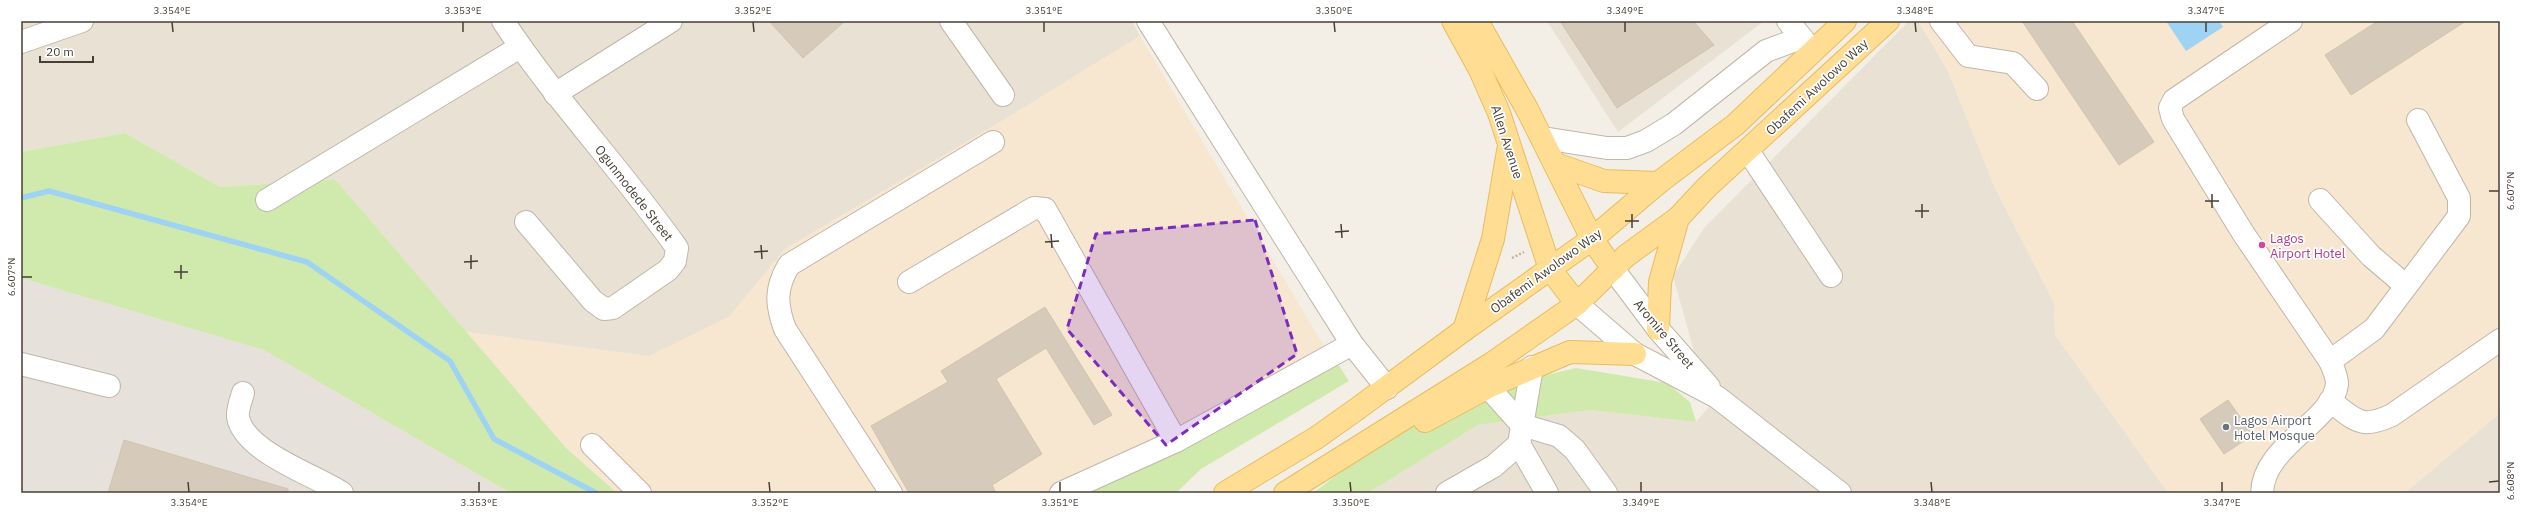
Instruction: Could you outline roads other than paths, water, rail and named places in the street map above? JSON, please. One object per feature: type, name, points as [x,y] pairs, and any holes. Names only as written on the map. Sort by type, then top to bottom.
[{"type":"main road","name":"Allen Avenue","points":[[1453,21],[1480,70],[1499,113],[1508,148],[1550,269],[1577,304]]},
{"type":"main road","name":"Allen Avenue","points":[[1477,21],[1543,138],[1592,239],[1613,269]]},
{"type":"main road","name":"Obafemi Awolowo Way","points":[[1225,493],[1316,438],[1592,239],[1658,183],[1734,125],[1801,37],[1846,21]]},
{"type":"main road","name":"Obafemi Awolowo Way","points":[[1286,493],[1491,364],[1577,304],[1626,256],[1678,218],[1707,187],[1888,21]]},
{"type":"main road","points":[[1464,330],[1493,238],[1508,148]]},
{"type":"main road","points":[[1556,164],[1604,181],[1658,183]]},
{"type":"main road","points":[[1658,329],[1660,282],[1678,218]]},
{"type":"main road","points":[[1286,493],[1488,387],[1532,367],[1578,351],[1635,354]]},
{"type":"street","points":[[21,42],[82,21]]},
{"type":"street","name":"Ogunmodede Street","points":[[503,21],[520,47],[555,94],[660,224],[677,248],[675,261],[668,270],[613,308],[604,309],[594,301],[526,222]]},
{"type":"street","points":[[555,94],[671,21]]},
{"type":"street","points":[[951,21],[1003,95]]},
{"type":"street","points":[[1148,21],[1352,344],[1387,388]]},
{"type":"street","points":[[1941,21],[1968,56],[2013,64],[2036,88]]},
{"type":"street","points":[[2262,493],[2266,474],[2274,459],[2330,401],[2337,384],[2330,361],[2243,233],[2173,120],[2170,108],[2176,99],[2291,21]]},
{"type":"street","points":[[1543,138],[1607,148],[1627,148],[1646,141],[1674,124],[1766,51],[1801,37]]},
{"type":"street","points":[[267,200],[520,47]]},
{"type":"street","points":[[2330,361],[2374,329],[2405,285],[2459,216],[2459,198],[2418,120]]},
{"type":"street","points":[[891,493],[785,329],[778,311],[777,295],[781,278],[789,265],[993,142]]},
{"type":"street","points":[[1748,151],[1831,276]]},
{"type":"street","points":[[2320,200],[2371,256],[2405,285]]},
{"type":"street","points":[[909,282],[1034,208],[1045,209],[1176,441]]},
{"type":"street","name":"Aromire Street","points":[[1613,269],[1658,329],[1717,397]]},
{"type":"street","name":"Aromire Street","points":[[1577,304],[1635,354],[1717,397],[1840,493]]},
{"type":"street","points":[[2330,401],[2357,421],[2374,423],[2392,415],[2500,340]]},
{"type":"street","points":[[1061,493],[1176,441],[1352,344]]},
{"type":"street","points":[[21,364],[109,386]]},
{"type":"street","points":[[1447,493],[1494,466],[1520,435],[1532,367]]},
{"type":"street","points":[[1488,387],[1520,435],[1547,493]]},
{"type":"street","points":[[242,393],[238,417],[244,430],[260,448],[342,493]]},
{"type":"street","points":[[1520,435],[1559,436],[1575,450],[1606,493]]},
{"type":"street","points":[[592,445],[640,493]]},
{"type":"water","points":[[2166,21],[2219,21],[2223,27],[2186,51]]},
{"type":"waterway","points":[[21,198],[49,191],[307,262],[450,361],[494,439],[596,493]]},
{"type":"place","name":"Lagos Airport Hotel","points":[[2262,245]]},
{"type":"place","name":"Lagos Airport Hotel Mosque","points":[[2226,427]]}]
